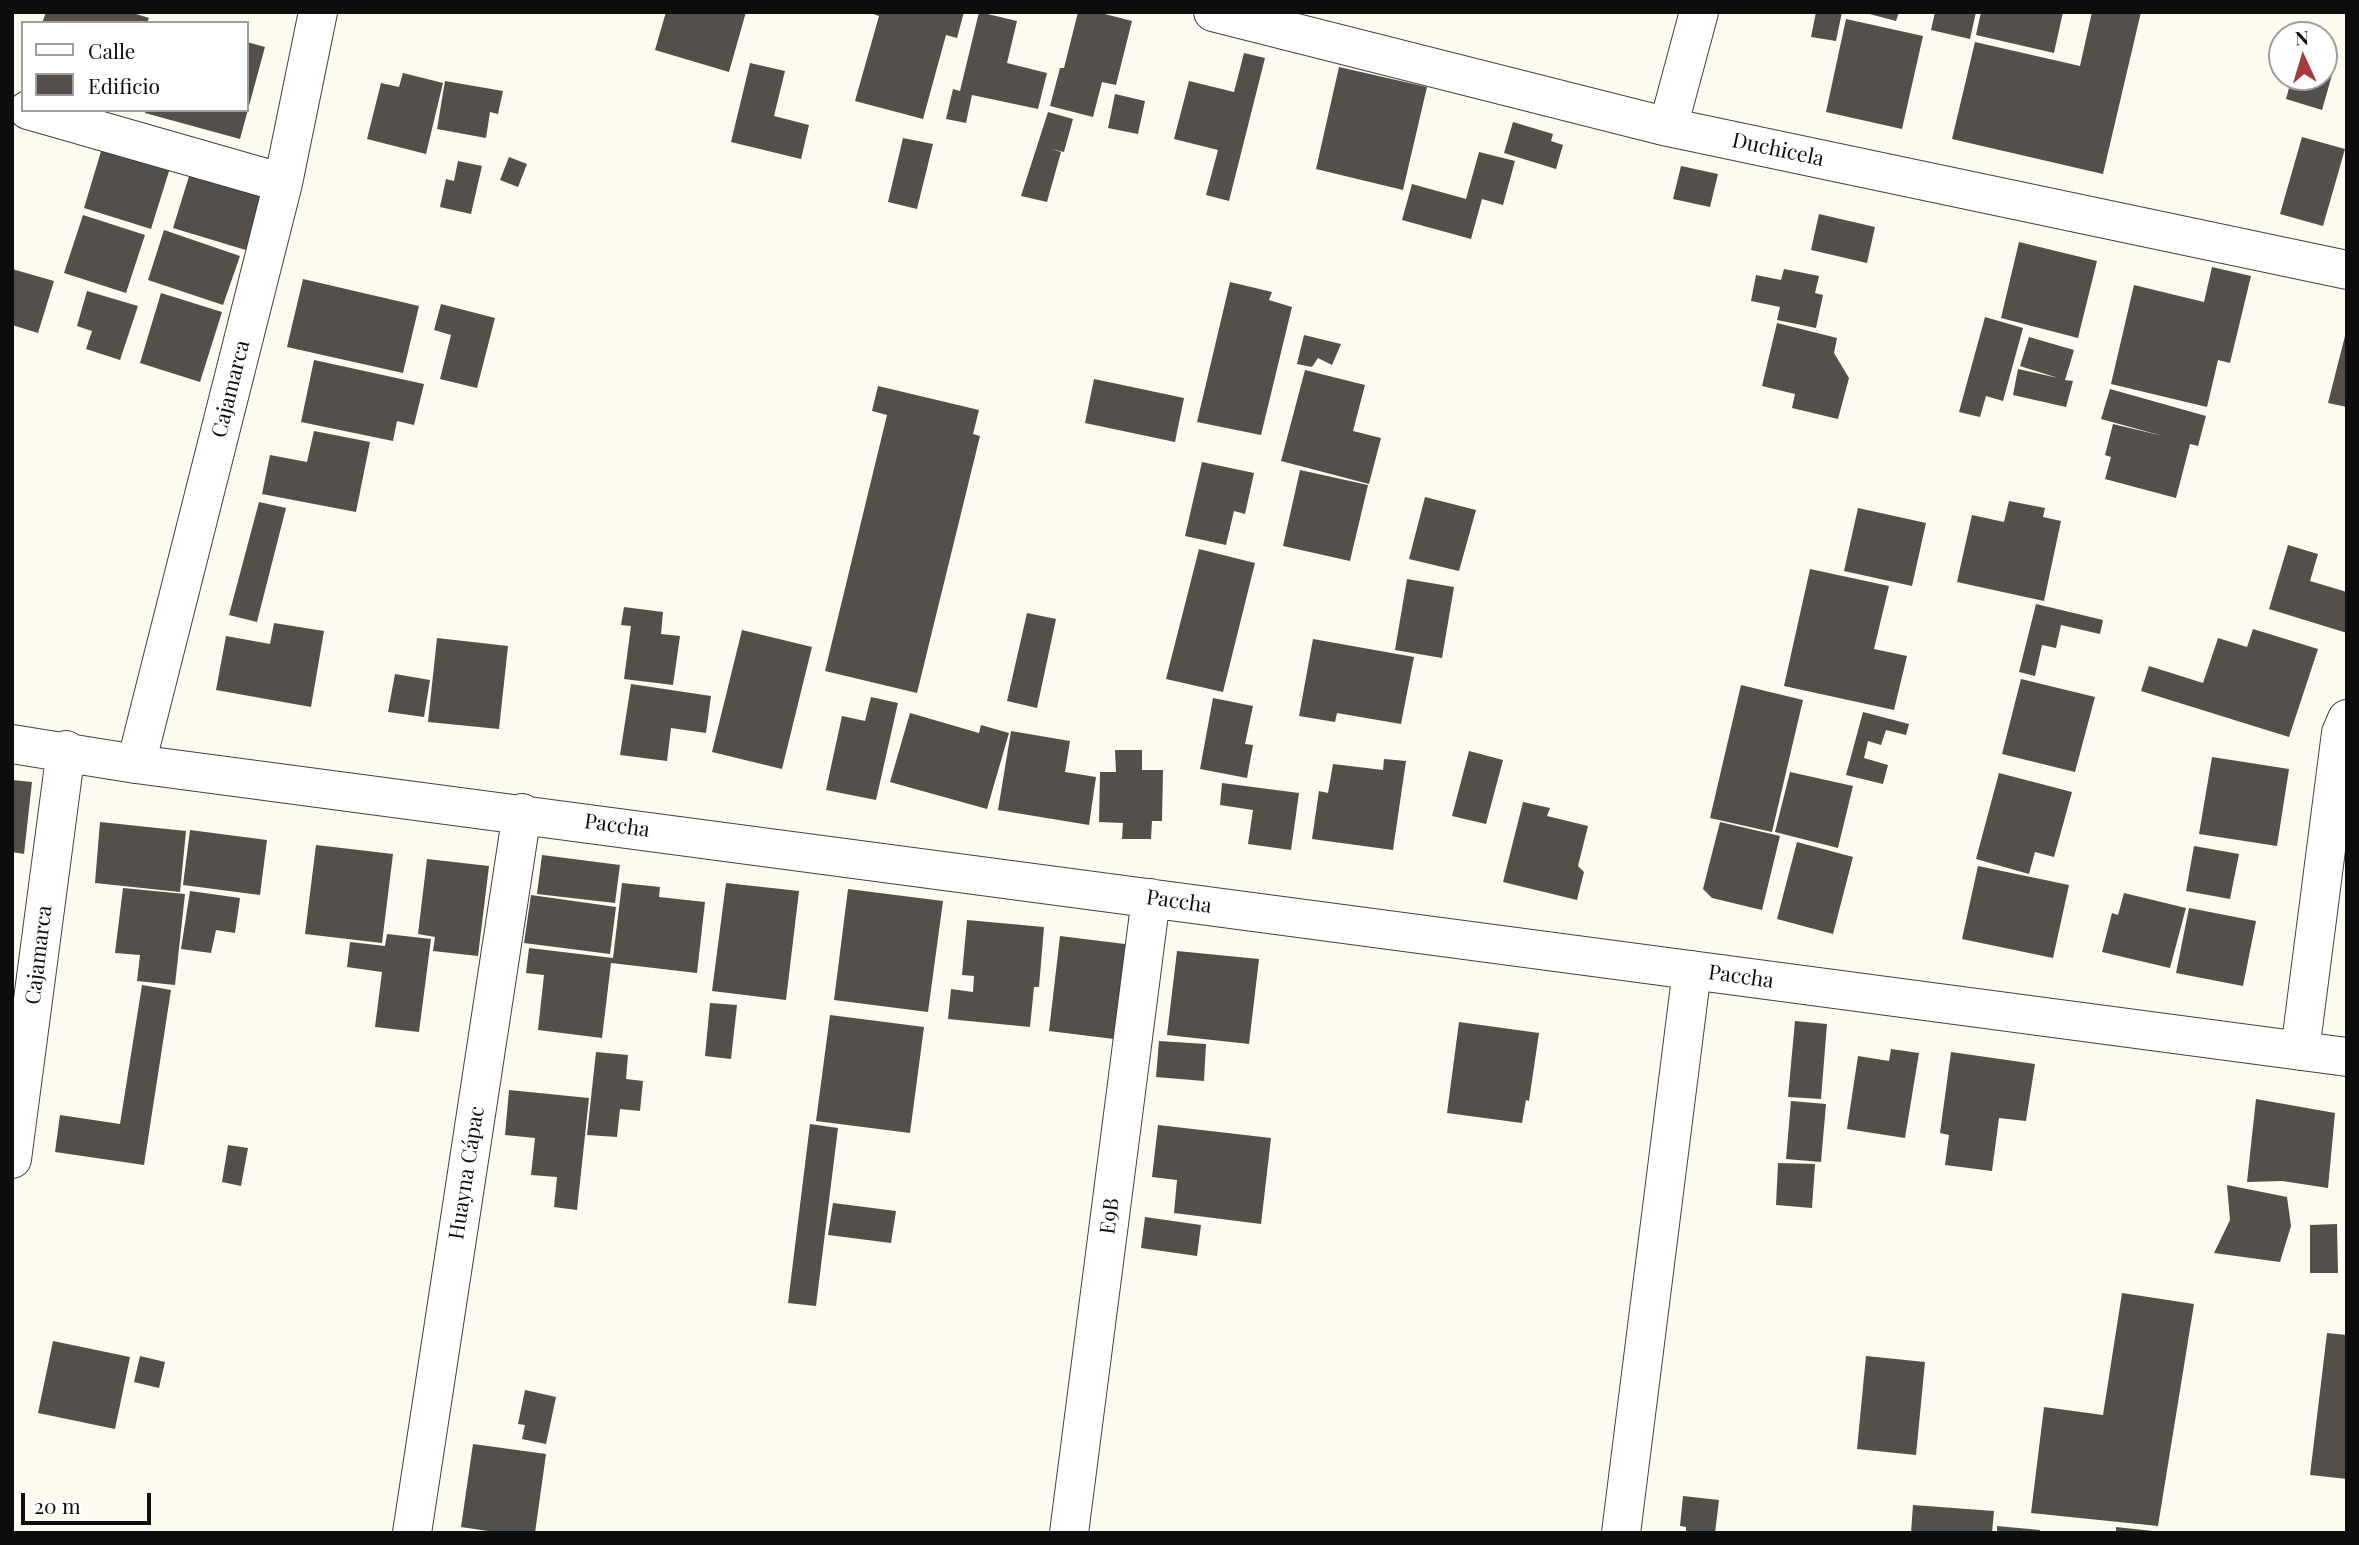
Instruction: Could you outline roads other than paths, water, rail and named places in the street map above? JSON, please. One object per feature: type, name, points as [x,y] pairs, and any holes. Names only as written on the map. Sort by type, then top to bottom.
[{"type":"street","name":"Cajamarca","points":[[136,764],[283,183],[318,12]]},
{"type":"street","name":"Duchicela","points":[[1213,12],[1668,127],[2347,270]]},
{"type":"street","points":[[1668,127],[1699,12]]},
{"type":"street","points":[[35,112],[283,183]]},
{"type":"street","points":[[2300,1051],[2341,733],[2347,719]]},
{"type":"street","name":"Paccha","points":[[12,744],[66,750],[136,764],[522,813],[2347,1057]]},
{"type":"street","name":"Cajamarca","points":[[12,1159],[66,750]]},
{"type":"street","name":"Huayna Cápac","points":[[412,1533],[522,813]]},
{"type":"street","name":"E9B","points":[[1069,1533],[1151,898]]},
{"type":"street","points":[[1621,1533],[1692,970]]}]
